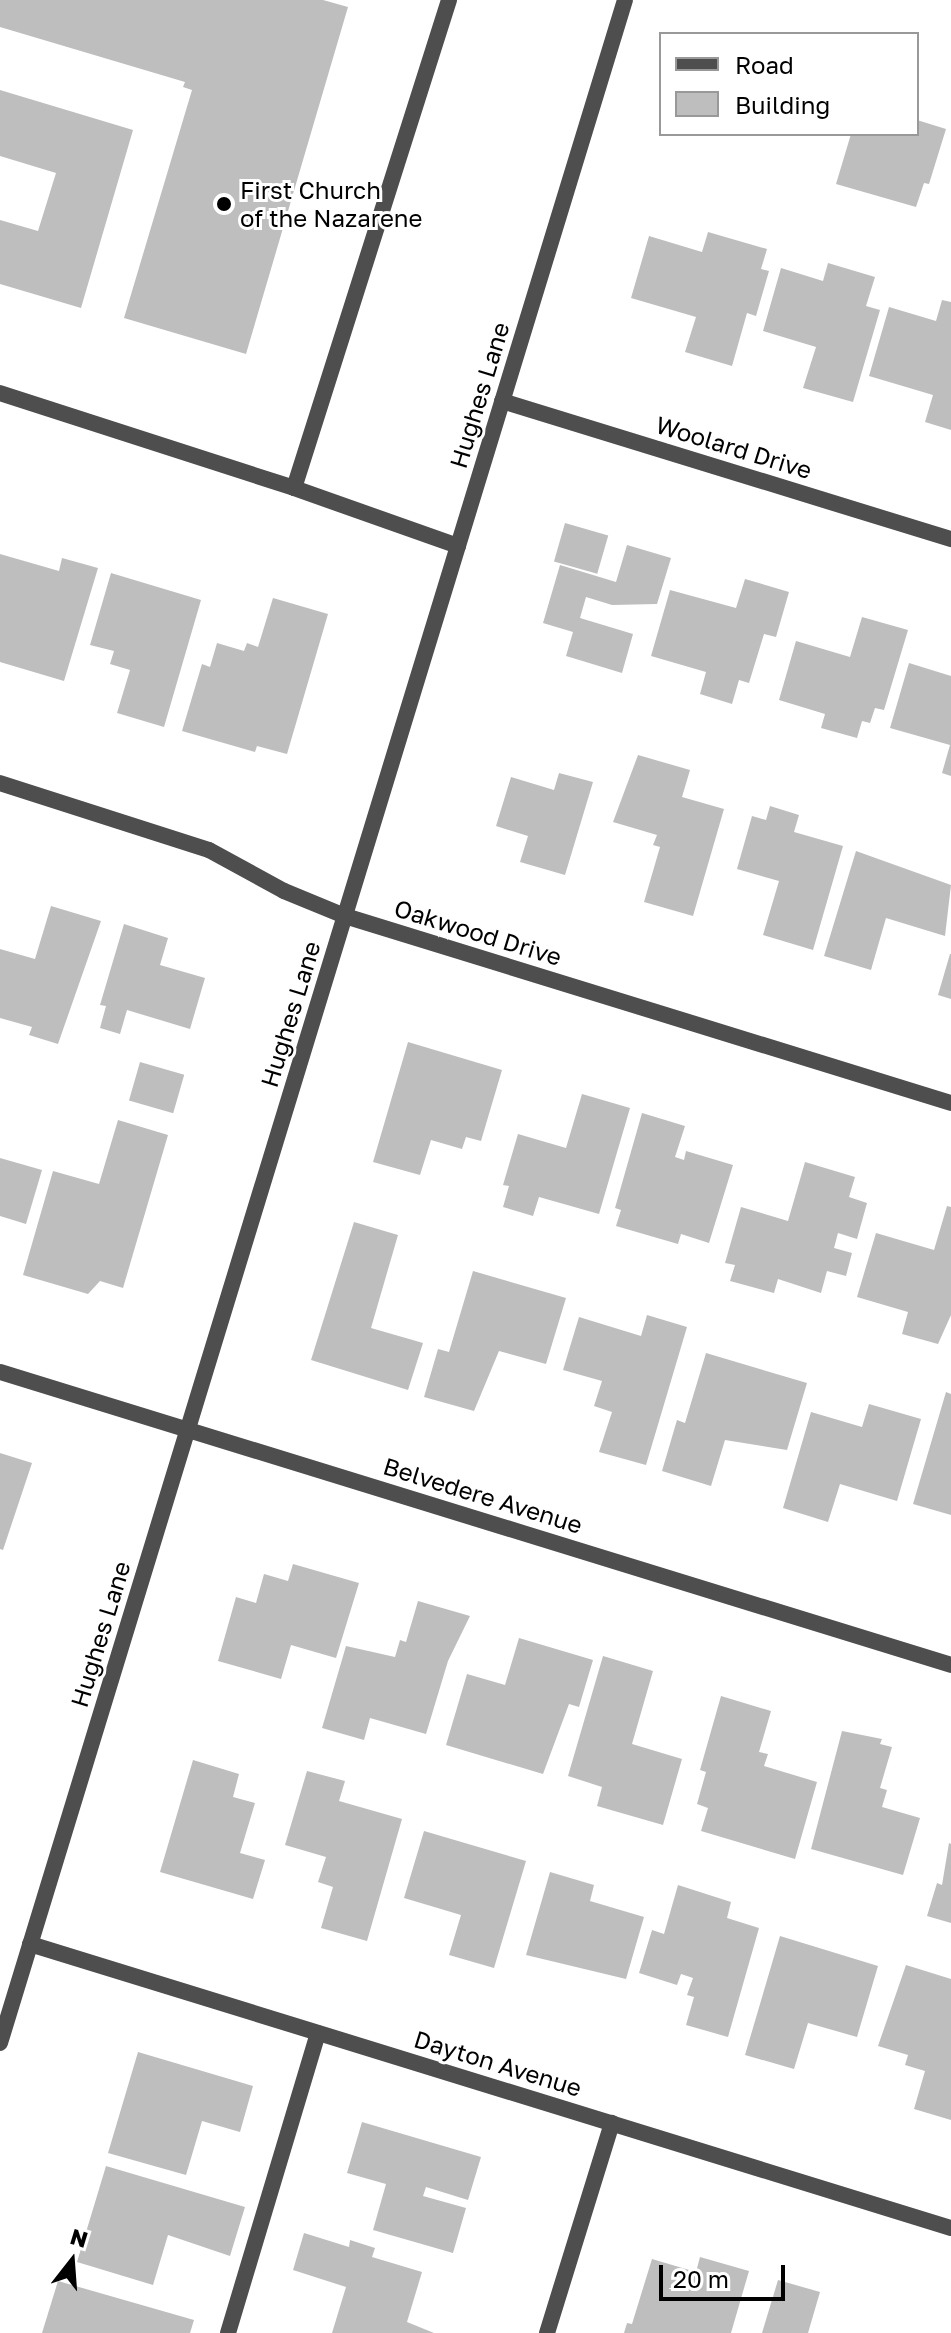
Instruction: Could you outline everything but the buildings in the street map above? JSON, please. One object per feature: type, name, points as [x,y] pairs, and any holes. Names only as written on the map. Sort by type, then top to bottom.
[{"type":"street","points":[[294,488],[449,0]]},
{"type":"street","name":"Hughes Lane","points":[[0,2043],[625,0]]},
{"type":"street","points":[[0,393],[294,488],[458,546]]},
{"type":"street","name":"Woolard Drive","points":[[502,401],[951,539]]},
{"type":"street","name":"Oakwood Drive","points":[[0,783],[209,850],[284,891],[345,916],[951,1103]]},
{"type":"street","name":"Belvedere Avenue","points":[[0,1372],[951,1665]]},
{"type":"street","name":"Dayton Avenue","points":[[30,1944],[951,2228]]},
{"type":"street","points":[[228,2333],[318,2033]]},
{"type":"street","points":[[547,2333],[612,2123]]},
{"type":"place","name":"First Church of the Nazarene","points":[[224,204]]}]
